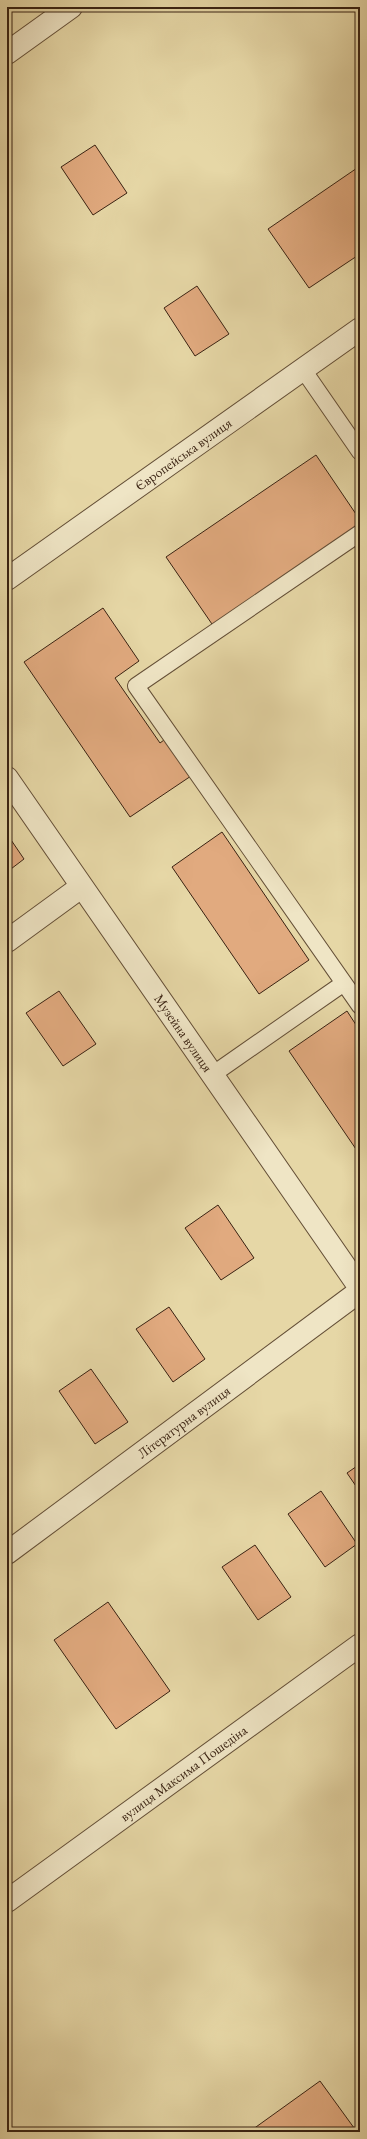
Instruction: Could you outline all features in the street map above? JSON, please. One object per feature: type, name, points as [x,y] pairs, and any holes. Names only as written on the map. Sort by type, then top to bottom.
[{"type":"street","points":[[7,53],[71,7]]},
{"type":"street","name":"Європейська вулиця","points":[[7,579],[302,368],[360,329]]},
{"type":"street","name":"Музейна вулиця","points":[[7,778],[360,1289]]},
{"type":"street","points":[[7,941],[82,887]]},
{"type":"street","name":"Літературна вулиця","points":[[7,1552],[360,1289]]},
{"type":"street","name":"вулиця Максима Пошедіна","points":[[7,1901],[360,1644]]},
{"type":"lane","points":[[302,368],[360,452]]},
{"type":"lane","points":[[360,533],[136,686],[360,1006]]},
{"type":"lane","points":[[212,1075],[344,983]]},
{"type":"building","points":[[95,145],[127,193],[93,215],[61,167]]},
{"type":"building","points":[[360,166],[360,254],[309,288],[268,229]]},
{"type":"building","points":[[197,286],[229,334],[195,356],[164,308]]},
{"type":"building","points":[[316,455],[360,520],[360,528],[214,627],[166,557]]},
{"type":"building","points":[[103,608],[139,661],[115,678],[160,743],[168,737],[194,774],[130,817],[24,662]]},
{"type":"building","points":[[222,832],[309,960],[259,994],[172,867]]},
{"type":"building","points":[[7,834],[24,859],[7,872]]},
{"type":"building","points":[[59,991],[96,1044],[63,1066],[26,1013]]},
{"type":"building","points":[[347,1011],[360,1031],[360,1155],[289,1051]]},
{"type":"building","points":[[218,1205],[254,1258],[221,1280],[185,1228]]},
{"type":"building","points":[[169,1307],[205,1359],[173,1382],[136,1329]]},
{"type":"building","points":[[91,1369],[128,1422],[95,1444],[59,1391]]},
{"type":"building","points":[[360,1464],[360,1492],[347,1473]]},
{"type":"building","points":[[321,1491],[357,1544],[325,1567],[288,1514]]},
{"type":"building","points":[[255,1545],[291,1597],[258,1620],[222,1567]]},
{"type":"building","points":[[108,1602],[170,1691],[116,1729],[54,1640]]},
{"type":"building","points":[[320,2081],[357,2132],[249,2132]]}]
